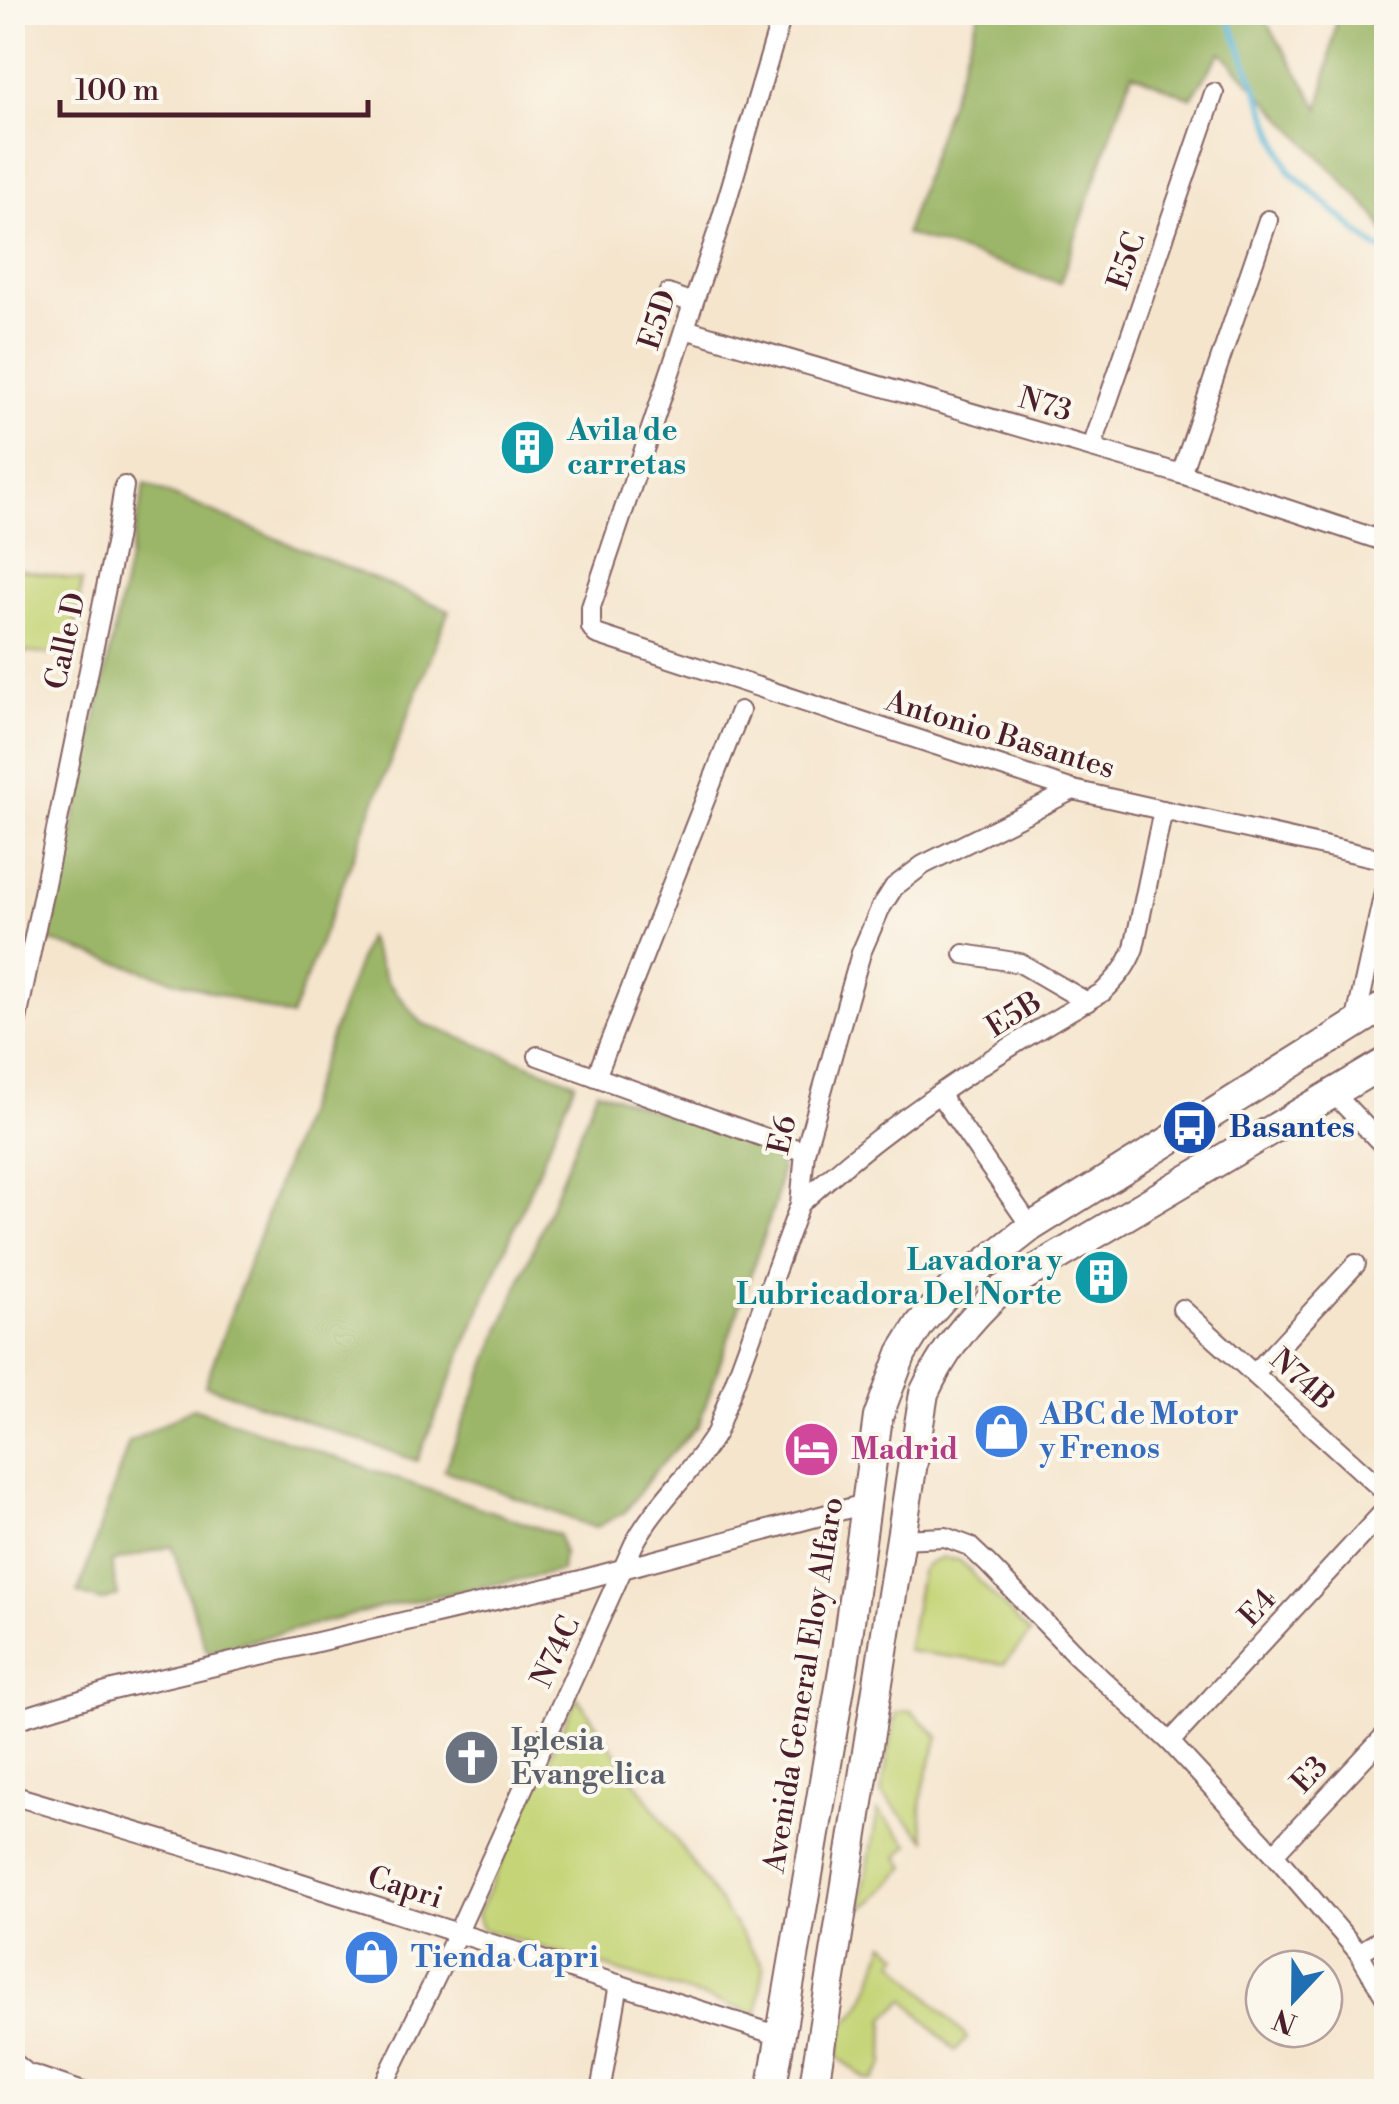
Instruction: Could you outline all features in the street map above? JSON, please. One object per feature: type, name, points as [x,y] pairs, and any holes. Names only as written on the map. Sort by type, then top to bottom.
[{"type":"main road","name":"Avenida General Eloy Alfaro","points":[[771,2092],[845,1658],[878,1417],[893,1371],[911,1337],[949,1292],[1031,1227],[1386,1004]]},
{"type":"main road","points":[[813,2092],[924,1393],[946,1350],[969,1318],[1000,1290],[1386,1062]]},
{"type":"street","name":"E5D","points":[[604,639],[591,626],[591,607],[685,329],[783,12]]},
{"type":"street","name":"E5C","points":[[1092,447],[1214,92]]},
{"type":"street","points":[[1182,474],[1268,220]]},
{"type":"street","points":[[668,294],[693,303]]},
{"type":"street","name":"N73","points":[[685,329],[1182,474],[1386,542]]},
{"type":"street","name":"Calle D","points":[[12,1044],[124,486]]},
{"type":"street","name":"Antonio Basantes","points":[[604,639],[1073,790],[1386,860]]},
{"type":"street","points":[[596,1077],[740,711]]},
{"type":"street","name":"E6","points":[[625,1568],[646,1521],[702,1456],[716,1433],[800,1204],[805,1152],[861,954],[894,887],[923,865],[1073,790]]},
{"type":"street","name":"E5B","points":[[800,1204],[867,1146],[940,1094],[1103,992],[1128,965],[1163,810]]},
{"type":"street","points":[[1355,1024],[1386,882]]},
{"type":"street","points":[[964,954],[1020,963],[1087,1002]]},
{"type":"street","points":[[538,1056],[805,1152]]},
{"type":"street","points":[[940,1094],[1031,1227]]},
{"type":"street","points":[[1335,1095],[1386,1148]]},
{"type":"street","points":[[1254,1374],[1356,1264]]},
{"type":"street","name":"N74B","points":[[1182,1309],[1386,1493]]},
{"type":"street","points":[[12,1722],[113,1690],[625,1568],[865,1504]]},
{"type":"street","name":"E4","points":[[1170,1742],[1386,1509]]},
{"type":"street","points":[[900,1539],[945,1537],[969,1546],[1077,1656],[1170,1742],[1274,1854],[1359,1953],[1386,1999]]},
{"type":"street","name":"N74C","points":[[380,2092],[625,1568]]},
{"type":"street","name":"E3","points":[[1274,1854],[1386,1734]]},
{"type":"street","name":"Capri","points":[[12,1795],[780,2036]]},
{"type":"street","points":[[1359,1953],[1386,1936]]},
{"type":"street","points":[[600,2092],[618,1984]]},
{"type":"street","points":[[12,2061],[21,2079],[83,2092]]},
{"type":"green space","points":[[979,13],[1261,13],[1320,109],[1338,13],[1386,13],[1386,234],[1374,214],[1221,52],[1191,98],[1132,73],[1060,283],[905,234]]},
{"type":"green space","points":[[145,484],[449,610],[291,1017],[49,941]]},
{"type":"green space","points":[[12,568],[82,581],[71,656],[22,652],[13,657]]},
{"type":"green space","points":[[367,937],[386,980],[422,1023],[575,1082],[417,1461],[205,1385]]},
{"type":"green space","points":[[597,1090],[783,1157],[775,1203],[699,1424],[655,1471],[625,1512],[595,1528],[444,1470]]},
{"type":"green space","points":[[193,1408],[559,1535],[561,1571],[387,1606],[207,1652],[172,1546],[111,1562],[118,1596],[100,1601],[78,1593],[129,1442]]},
{"type":"green space","points":[[943,1558],[959,1560],[1030,1634],[1004,1664],[907,1651],[921,1572],[927,1564]]},
{"type":"green space","points":[[577,1697],[764,1967],[757,2014],[482,1929],[477,1915]]},
{"type":"green space","points":[[910,1710],[939,1737],[921,1801],[927,1841],[881,1793],[896,1713]]},
{"type":"green space","points":[[878,1811],[909,1844],[898,1857],[906,1867],[878,1896],[860,1908]]},
{"type":"green space","points":[[885,1943],[900,1955],[895,1961],[967,2038],[955,2051],[905,1999],[885,2018],[884,2064],[873,2080],[866,2079],[838,2057],[843,2025],[865,1999]]},
{"type":"waterway","points":[[1226,12],[1290,172],[1374,246],[1386,252]]},
{"type":"place","name":"Avila de carretas","points":[[528,448]]},
{"type":"place","name":"Basantes","points":[[1190,1128]]},
{"type":"place","name":"Lavadora y Lubricadora Del Norte","points":[[1101,1278]]},
{"type":"place","name":"ABC de Motor y Frenos","points":[[1001,1432]]},
{"type":"place","name":"Madrid","points":[[812,1450]]},
{"type":"place","name":"Iglesia Evangelica","points":[[472,1758]]},
{"type":"place","name":"Tienda Capri","points":[[372,1958]]}]
